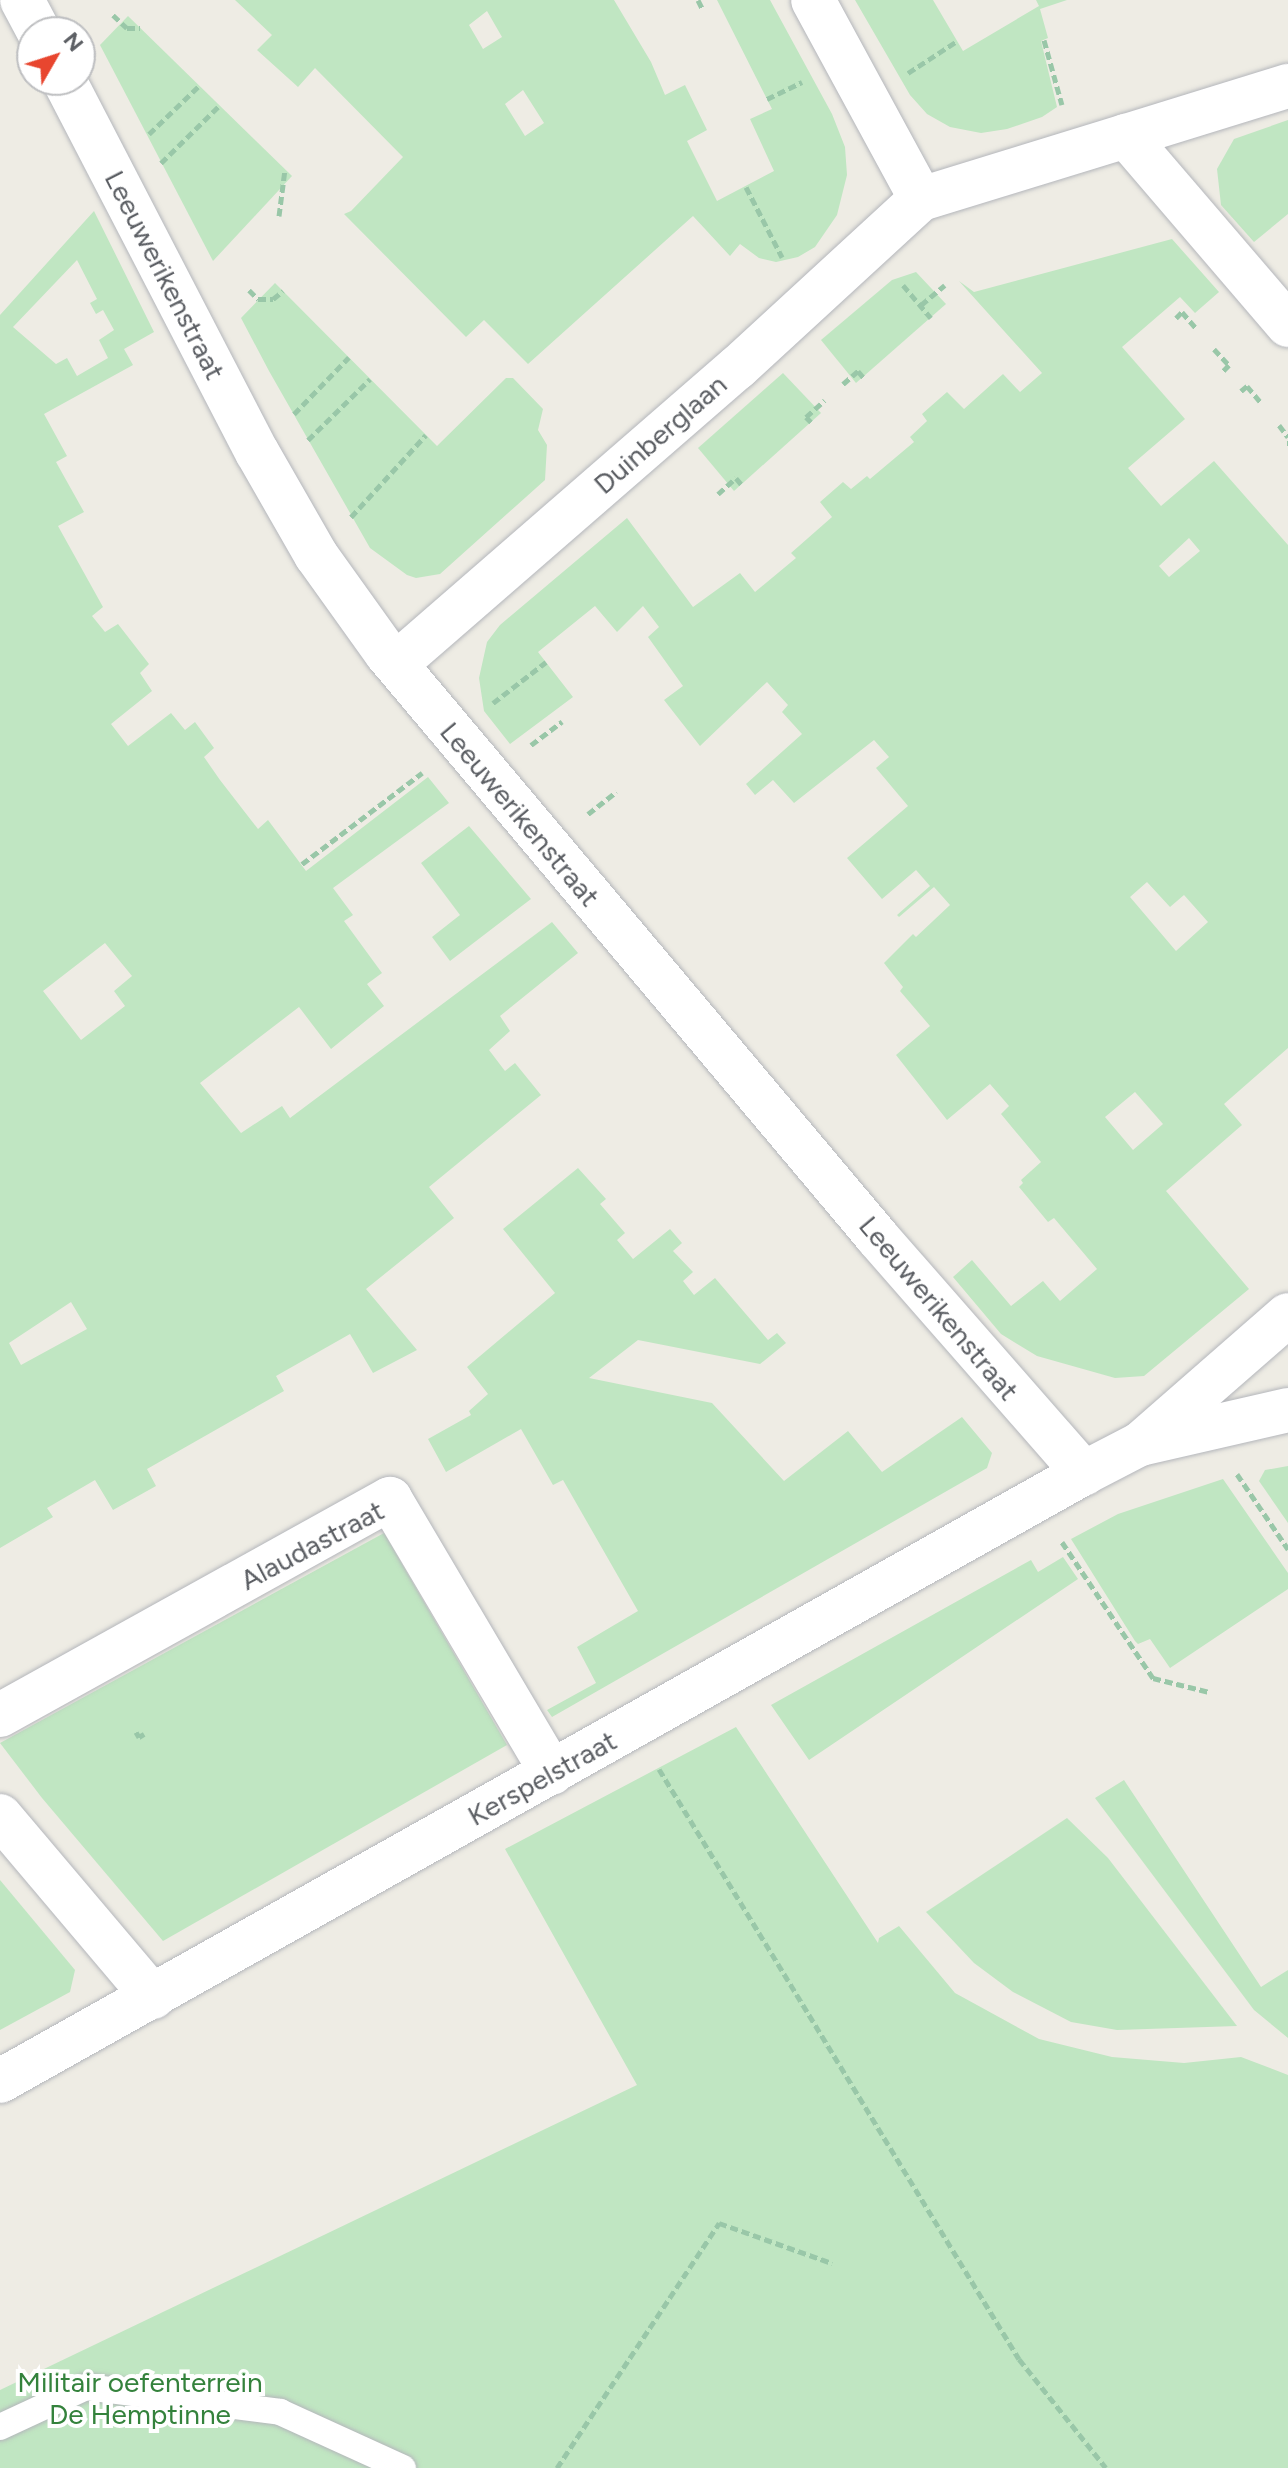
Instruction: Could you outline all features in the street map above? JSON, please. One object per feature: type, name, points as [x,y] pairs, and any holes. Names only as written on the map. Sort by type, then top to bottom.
[{"type":"street","points":[[813,0],[921,199]]},
{"type":"street","name":"Duinberglaan","points":[[396,664],[921,199],[1288,86]]},
{"type":"street","name":"Leeuwerikenstraat","points":[[72,96],[264,464],[316,555],[396,664],[878,1238],[1084,1473]]},
{"type":"street","points":[[1126,136],[1288,325]]},
{"type":"street","points":[[1140,1444],[1288,1315]]},
{"type":"street","points":[[1140,1444],[1206,1426],[1288,1410]]},
{"type":"street","name":"Kerspelstraat","points":[[0,2081],[1140,1444]]},
{"type":"street","name":"Alaudastraat","points":[[0,1715],[390,1499],[552,1773]]},
{"type":"street","points":[[0,1816],[153,1997]]},
{"type":"lane","points":[[0,2427],[86,2387],[280,2412],[403,2468]]},
{"type":"path","points":[[698,0],[702,8]]},
{"type":"path","points":[[113,15],[127,28],[140,28]]},
{"type":"path","points":[[1044,40],[1048,53]]},
{"type":"path","points":[[118,185],[200,85]]},
{"type":"path","points":[[118,185],[220,105]]},
{"type":"path","points":[[279,216],[285,169]]},
{"type":"path","points":[[746,187],[806,304]]},
{"type":"path","points":[[921,305],[945,285]]},
{"type":"path","points":[[249,290],[258,299],[273,299],[283,291]]},
{"type":"path","points":[[1176,318],[1182,312],[1196,328]]},
{"type":"path","points":[[1214,349],[1229,365],[1223,371]]},
{"type":"path","points":[[264,464],[349,357]]},
{"type":"path","points":[[843,384],[858,371],[863,377]]},
{"type":"path","points":[[264,464],[370,379]]},
{"type":"path","points":[[1241,391],[1247,386],[1262,404]]},
{"type":"path","points":[[811,422],[806,417],[825,400]]},
{"type":"path","points":[[1279,425],[1288,441]]},
{"type":"path","points":[[316,555],[426,435]]},
{"type":"path","points":[[718,494],[736,478],[741,484]]},
{"type":"path","points":[[302,864],[546,662]]},
{"type":"path","points":[[1206,1426],[1288,1549]]},
{"type":"path","points":[[1035,1501],[1153,1678],[1209,1692]]},
{"type":"path","points":[[634,1726],[1019,2359],[1106,2468]]},
{"type":"path","points":[[136,1732],[139,1737],[144,1734]]},
{"type":"path","points":[[557,2468],[719,2223],[832,2263]]},
{"type":"green space","points":[[235,0],[614,0],[651,62],[665,95],[685,85],[707,130],[687,141],[717,201],[774,171],[750,119],[772,109],[717,0],[770,0],[832,114],[845,147],[847,175],[837,215],[815,247],[798,257],[776,262],[759,258],[740,244],[730,256],[693,216],[528,364],[484,320],[466,337],[344,214],[351,211],[403,157],[315,68],[298,87],[257,50],[272,35]],"holes":[[[487,11],[502,37],[483,49],[469,25]],[[523,90],[544,123],[525,136],[505,104]]]},
{"type":"green space","points":[[855,0],[933,0],[963,51],[1039,6],[1036,0],[1067,0],[1040,9],[1048,38],[1041,41],[1057,107],[1042,117],[1007,129],[981,133],[950,127],[927,114],[910,95]]},
{"type":"green space","points":[[128,16],[292,176],[213,261],[100,45]]},
{"type":"green space","points":[[1288,120],[1288,214],[1254,242],[1221,205],[1217,169],[1234,139]]},
{"type":"green space","points":[[94,211],[154,332],[124,349],[133,365],[44,414],[67,456],[56,462],[84,512],[58,526],[103,607],[92,616],[105,632],[118,624],[149,664],[140,673],[152,691],[111,724],[128,746],[171,713],[185,730],[195,722],[214,748],[204,757],[220,780],[258,829],[268,820],[306,871],[428,777],[449,803],[333,888],[353,915],[344,921],[382,973],[367,984],[384,1006],[331,1049],[299,1007],[200,1083],[241,1133],[282,1106],[290,1118],[552,922],[578,953],[500,1016],[510,1031],[489,1050],[505,1071],[515,1063],[541,1095],[429,1187],[454,1218],[366,1289],[417,1350],[373,1373],[350,1334],[276,1376],[284,1391],[147,1469],[156,1486],[113,1510],[95,1480],[47,1508],[53,1517],[0,1548],[0,315]],"holes":[[[77,260],[97,299],[90,303],[96,314],[103,310],[114,330],[99,340],[108,358],[77,376],[67,358],[56,364],[13,327]],[[105,943],[132,976],[114,991],[125,1006],[81,1040],[43,991]],[[71,1302],[87,1329],[21,1365],[9,1343]]]},
{"type":"green space","points":[[1172,239],[1219,292],[1195,313],[1180,297],[1122,347],[1185,419],[1128,468],[1161,506],[1214,461],[1288,545],[1288,1048],[1224,1104],[1242,1125],[1166,1191],[1249,1289],[1144,1376],[1115,1378],[1037,1356],[1001,1334],[953,1277],[972,1260],[1011,1306],[1043,1281],[1060,1301],[1097,1269],[1054,1218],[1048,1222],[1019,1187],[1023,1183],[1021,1180],[1041,1162],[1001,1114],[1009,1106],[990,1084],[947,1120],[896,1055],[930,1026],[900,991],[903,987],[884,963],[913,934],[916,937],[950,905],[934,887],[899,917],[897,915],[930,886],[916,870],[882,899],[847,858],[908,806],[876,768],[889,757],[874,740],[794,803],[773,780],[755,795],[746,784],[802,734],[782,712],[788,705],[767,682],[700,746],[664,700],[683,686],[648,637],[659,627],[643,606],[617,632],[595,606],[538,652],[573,697],[510,744],[484,711],[479,678],[487,642],[500,625],[627,518],[693,607],[740,573],[755,592],[796,558],[791,553],[832,517],[820,502],[843,482],[851,489],[867,476],[870,479],[914,442],[910,437],[927,421],[922,414],[947,392],[964,409],[1003,374],[1020,392],[1042,373],[959,281],[974,292]],"holes":[[[1189,538],[1200,551],[1169,577],[1159,566]],[[1147,882],[1170,907],[1184,895],[1208,922],[1176,951],[1130,897]],[[1135,1092],[1163,1124],[1133,1150],[1105,1117]]]},
{"type":"green space","points":[[916,272],[946,304],[856,383],[821,340],[892,280]]},
{"type":"green space","points":[[275,283],[437,446],[506,378],[513,378],[543,409],[538,430],[547,445],[545,480],[440,574],[416,578],[407,575],[370,548],[269,371],[241,318]]},
{"type":"green space","points":[[783,373],[821,413],[734,491],[698,448]]},
{"type":"green space","points":[[469,826],[531,899],[450,961],[432,937],[460,915],[421,863]]},
{"type":"green space","points":[[578,1168],[606,1199],[600,1204],[625,1233],[617,1240],[633,1259],[670,1229],[682,1243],[673,1251],[693,1272],[683,1281],[694,1295],[715,1278],[768,1340],[777,1333],[786,1343],[760,1364],[638,1340],[589,1378],[712,1403],[784,1481],[848,1431],[882,1472],[962,1417],[992,1453],[987,1468],[552,1717],[547,1710],[596,1683],[577,1647],[638,1611],[563,1480],[553,1485],[521,1429],[446,1472],[428,1439],[471,1415],[469,1411],[488,1394],[467,1367],[555,1293],[503,1229]]},
{"type":"green space","points":[[1288,1466],[1288,1523],[1259,1481],[1265,1470]]},
{"type":"green space","points":[[1223,1479],[1288,1573],[1288,1589],[1170,1668],[1150,1639],[1138,1644],[1135,1641],[1071,1539],[1118,1514]]},
{"type":"green space","points":[[384,1533],[507,1745],[163,1941],[42,1798],[0,1743]]},
{"type":"green space","points":[[1063,1557],[1078,1579],[809,1760],[771,1705],[1031,1560],[1038,1572]]},
{"type":"green space","name":"Militair oefenterrein De Hemptinne","points":[[736,1727],[878,1943],[879,1938],[899,1926],[955,1993],[1039,2039],[1112,2057],[1184,2063],[1241,2057],[1288,2075],[1288,2468],[0,2468],[0,2390],[637,2085],[505,1849]]},
{"type":"green space","points":[[1124,1780],[1261,1987],[1288,1970],[1288,2038],[1254,2010],[1095,1798]]},
{"type":"green space","points":[[1067,1818],[1108,1858],[1237,2026],[1117,2030],[1071,2022],[1013,1992],[974,1963],[926,1912]]},
{"type":"green space","points":[[0,1880],[75,1970],[70,1992],[0,2030]]}]
